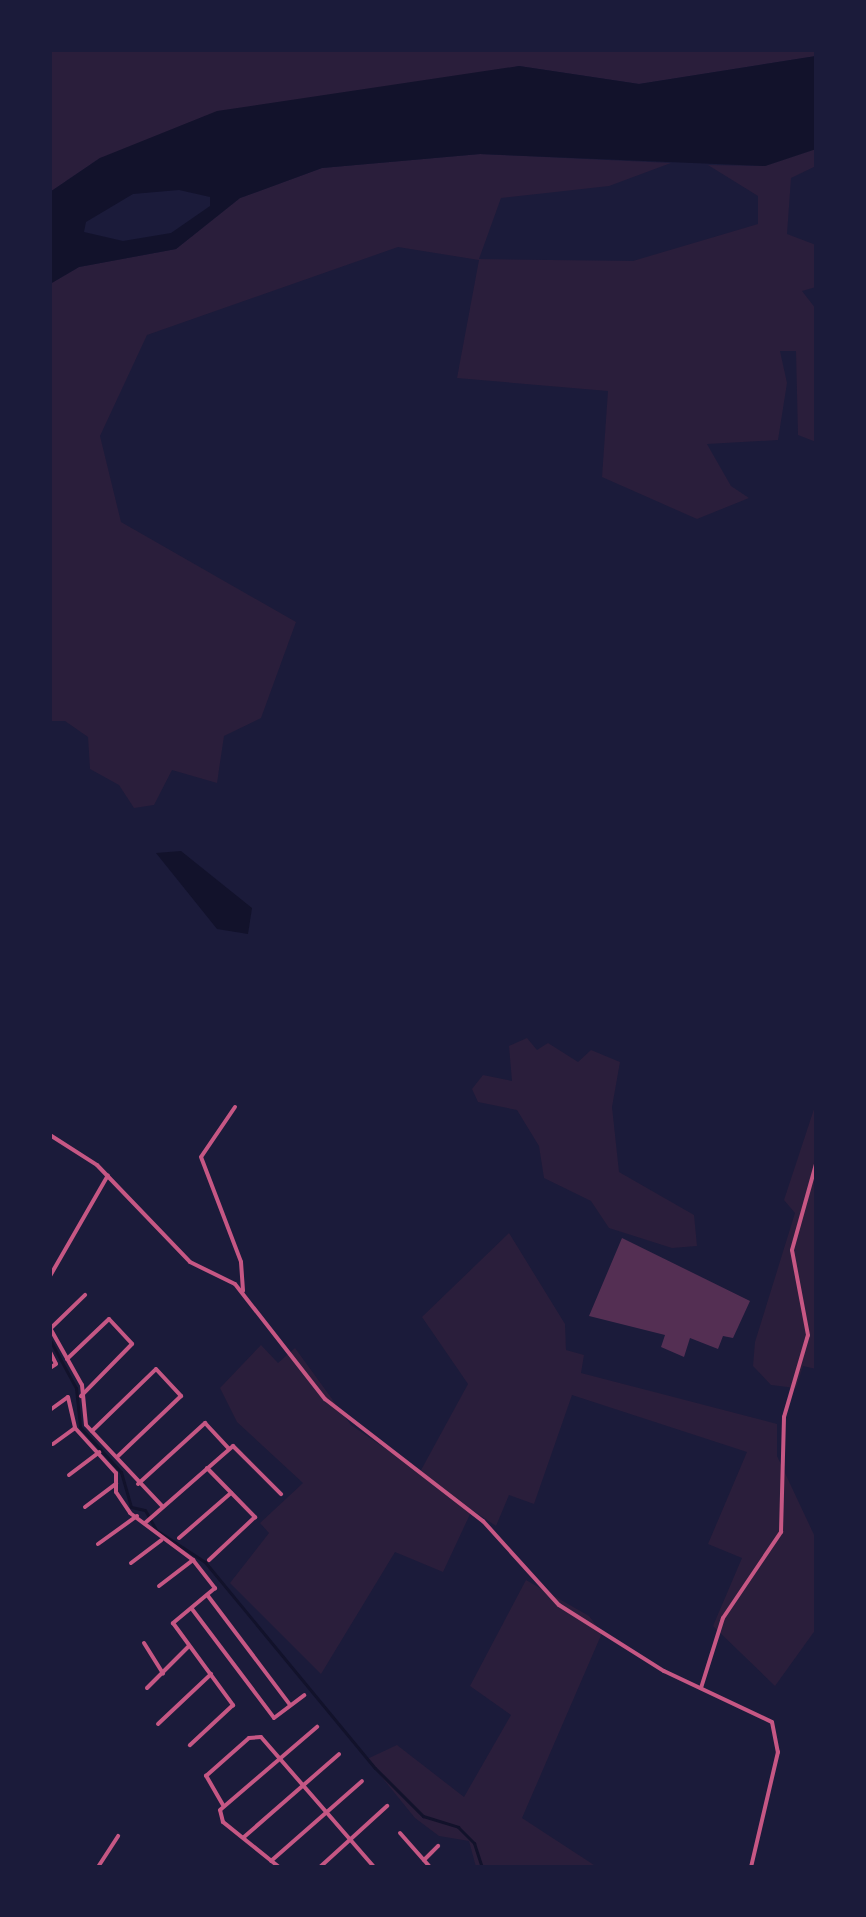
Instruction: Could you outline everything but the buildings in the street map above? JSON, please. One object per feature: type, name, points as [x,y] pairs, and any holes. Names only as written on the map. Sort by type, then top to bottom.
[{"type":"street","points":[[235,1107],[201,1157],[241,1262],[243,1294]]},
{"type":"street","points":[[50,1135],[108,1175],[180,1253],[243,1294],[325,1399],[483,1521],[540,1589],[701,1688],[762,1714],[780,1736],[751,1867]]},
{"type":"street","points":[[701,1688],[723,1618],[781,1532],[784,1417],[808,1335],[792,1250],[816,1164]]},
{"type":"street","points":[[50,1276],[108,1175]]},
{"type":"street","points":[[85,1295],[50,1328],[67,1359],[92,1431],[138,1484],[163,1507]]},
{"type":"street","points":[[67,1359],[109,1319],[132,1344],[80,1397]]},
{"type":"street","points":[[808,1335],[816,1337]]},
{"type":"street","points":[[50,1352],[56,1364],[50,1368]]},
{"type":"street","points":[[92,1431],[156,1369],[181,1396],[117,1457]]},
{"type":"street","points":[[50,1410],[68,1397],[75,1428],[99,1452],[118,1482],[116,1492],[161,1540],[193,1560],[215,1588],[173,1623],[233,1705],[190,1745]]},
{"type":"street","points":[[138,1484],[205,1423],[229,1449],[281,1494]]},
{"type":"street","points":[[53,1444],[75,1428]]},
{"type":"street","points":[[145,1523],[229,1449]]},
{"type":"street","points":[[69,1475],[99,1452]]},
{"type":"street","points":[[207,1468],[255,1517],[209,1560]]},
{"type":"street","points":[[85,1507],[118,1482]]},
{"type":"street","points":[[179,1538],[231,1493]]},
{"type":"street","points":[[98,1544],[137,1516]]},
{"type":"street","points":[[131,1563],[161,1540]]},
{"type":"street","points":[[159,1586],[193,1560]]},
{"type":"street","points":[[208,1596],[290,1705]]},
{"type":"street","points":[[192,1608],[274,1718],[304,1695]]},
{"type":"street","points":[[144,1643],[163,1673]]},
{"type":"street","points":[[147,1688],[189,1646]]},
{"type":"street","points":[[158,1724],[211,1674]]},
{"type":"street","points":[[279,1867],[219,1816],[223,1805],[317,1727]]},
{"type":"street","points":[[223,1805],[206,1776],[249,1738],[261,1737],[374,1867]]},
{"type":"street","points":[[244,1838],[339,1754]]},
{"type":"street","points":[[271,1861],[362,1781]]},
{"type":"street","points":[[320,1867],[387,1806]]},
{"type":"street","points":[[400,1833],[430,1867]]},
{"type":"street","points":[[98,1867],[118,1836]]},
{"type":"street","points":[[424,1860],[438,1846]]},
{"type":"shaded area","points":[[50,50],[816,50],[816,56],[639,84],[519,66],[100,158],[50,192]]},
{"type":"shaded area","points":[[816,56],[816,149],[765,166],[480,154],[322,168],[240,198],[176,249],[79,267],[50,284],[50,192],[100,158],[217,111],[519,66],[639,84]],"holes":[[[179,190],[210,197],[210,206],[171,233],[123,241],[84,232],[86,222],[133,194]]]},
{"type":"shaded area","points":[[816,149],[816,166],[791,178],[787,234],[816,245],[816,287],[802,291],[816,309],[816,442],[798,435],[796,351],[780,351],[787,383],[778,440],[707,444],[731,486],[749,498],[697,519],[602,477],[608,391],[457,378],[479,260],[398,247],[147,335],[100,436],[121,522],[296,622],[261,718],[224,736],[217,783],[172,770],[154,805],[134,808],[119,785],[90,769],[88,737],[65,721],[50,721],[50,284],[79,267],[176,249],[240,198],[322,168],[480,154],[671,163],[609,186],[501,198],[479,259],[633,261],[758,224],[758,196],[708,165],[765,166]]},
{"type":"shaded area","points":[[181,851],[252,908],[248,934],[217,929],[156,853]]},
{"type":"shaded area","points":[[527,1038],[537,1050],[548,1043],[578,1062],[591,1050],[620,1062],[612,1107],[619,1172],[694,1215],[697,1246],[672,1248],[609,1228],[591,1201],[544,1178],[539,1146],[517,1110],[478,1102],[472,1089],[483,1075],[512,1081],[509,1046]]},
{"type":"shaded area","points":[[816,1103],[816,1369],[803,1366],[796,1388],[771,1385],[753,1366],[755,1342],[795,1213],[784,1200]]},
{"type":"shaded area","points":[[509,1233],[565,1324],[566,1350],[584,1355],[581,1373],[777,1424],[777,1456],[816,1539],[816,1629],[775,1686],[713,1626],[742,1558],[708,1544],[747,1452],[572,1395],[534,1504],[509,1495],[496,1526],[472,1510],[443,1572],[395,1552],[321,1674],[230,1583],[269,1533],[260,1523],[303,1483],[237,1422],[220,1388],[261,1345],[278,1363],[295,1348],[351,1425],[420,1472],[468,1384],[422,1317]]},
{"type":"shaded area","points":[[526,1580],[589,1616],[602,1633],[522,1818],[597,1867],[476,1867],[469,1841],[439,1836],[415,1818],[367,1759],[397,1745],[464,1797],[511,1715],[470,1686]]},
{"type":"waterway","points":[[50,1340],[76,1388],[80,1427],[121,1472],[131,1507],[145,1510],[156,1530],[205,1562],[375,1768],[423,1816],[458,1827],[474,1843],[482,1867]]}]
